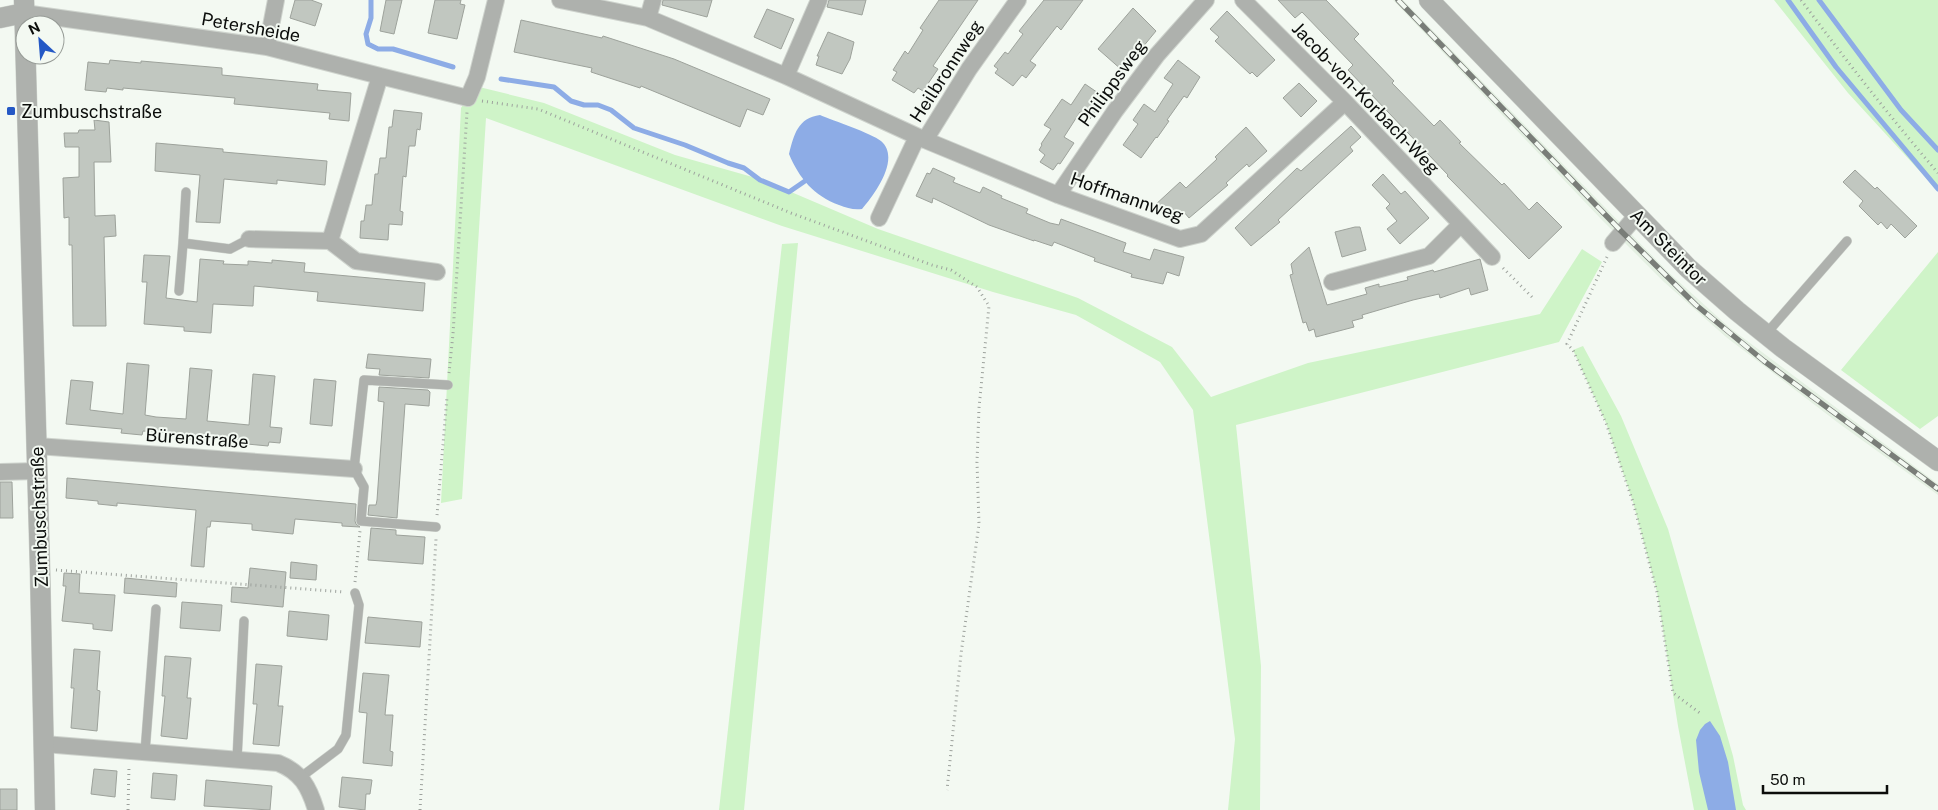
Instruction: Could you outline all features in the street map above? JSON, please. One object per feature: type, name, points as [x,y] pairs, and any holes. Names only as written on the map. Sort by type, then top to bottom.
[{"type":"street","points":[[267,47],[276,0]]},
{"type":"street","points":[[468,98],[477,77],[496,0]]},
{"type":"street","name":"Hoffmannweg","points":[[560,0],[648,18],[786,76],[921,139],[1058,194],[1180,239],[1201,234],[1344,102]]},
{"type":"street","points":[[648,18],[653,0]]},
{"type":"street","points":[[786,76],[819,0]]},
{"type":"street","name":"Heilbronnweg","points":[[921,139],[1018,0]]},
{"type":"street","name":"Philippsweg","points":[[1058,194],[1115,111],[1157,55],[1206,0]]},
{"type":"street","name":"Jacob-von-Korbach-Weg","points":[[1243,0],[1492,256]]},
{"type":"street","name":"Am Steintor","points":[[1429,0],[1688,268],[1766,334],[1938,461]]},
{"type":"street","points":[[0,18],[24,7]]},
{"type":"street","name":"Petersheide","points":[[24,7],[267,47],[468,98]]},
{"type":"street","name":"Zumbuschstraße","points":[[24,7],[45,810]]},
{"type":"street","points":[[330,241],[380,76]]},
{"type":"street","points":[[879,218],[921,139]]},
{"type":"street","points":[[1613,243],[1637,215]]},
{"type":"street","points":[[1332,282],[1429,256],[1461,224]]},
{"type":"street","points":[[249,239],[330,241],[356,261],[437,272]]},
{"type":"street","name":"Bürenstraße","points":[[36,446],[354,469]]},
{"type":"street","points":[[0,472],[37,472]]},
{"type":"street","points":[[44,744],[278,763],[291,768],[301,777],[316,810]]},
{"type":"lane","points":[[179,291],[186,192]]},
{"type":"lane","points":[[183,243],[230,249],[249,239]]},
{"type":"lane","points":[[1766,334],[1847,241]]},
{"type":"lane","points":[[436,527],[361,521],[364,488],[354,469],[364,380],[448,385]]},
{"type":"lane","points":[[301,777],[338,749],[346,735],[359,605],[354,593]]},
{"type":"lane","points":[[138,751],[156,609]]},
{"type":"lane","points":[[237,759],[244,621]]},
{"type":"path","points":[[1801,0],[1854,71],[1938,173]]},
{"type":"path","points":[[420,810],[436,527],[453,334],[468,98],[538,109],[791,213],[951,270],[977,287],[989,306],[979,408],[977,462],[979,524],[961,654],[947,790]]},
{"type":"path","points":[[1613,243],[1567,344],[1573,350],[1606,422],[1633,502],[1657,592],[1672,693],[1701,714]]},
{"type":"path","points":[[1492,256],[1532,297]]},
{"type":"path","points":[[40,568],[354,593],[361,521]]},
{"type":"path","points":[[128,810],[138,751]]},
{"type":"shaded area","points":[[1393,0],[1403,0],[1667,271],[1730,328],[1938,484],[1938,495],[1837,422],[1726,337],[1664,282],[1601,219]]},
{"type":"green space","points":[[1774,0],[1938,0],[1938,191],[1848,93]]},
{"type":"green space","points":[[475,86],[544,103],[675,155],[763,180],[878,229],[1078,298],[1172,347],[1211,397],[1308,363],[1540,314],[1582,249],[1602,262],[1559,342],[1236,425],[1261,666],[1260,810],[1228,810],[1235,739],[1193,410],[1160,362],[1076,315],[993,292],[782,226],[486,118],[462,499],[441,503],[461,108]]},
{"type":"green space","points":[[798,243],[744,810],[719,810],[782,244]]},
{"type":"green space","points":[[1938,252],[1938,416],[1920,429],[1841,370]]},
{"type":"green space","points":[[1583,346],[1621,416],[1668,529],[1733,756],[1743,805],[1746,810],[1694,810],[1678,726],[1657,592],[1633,502],[1606,423],[1573,350]]},
{"type":"water","points":[[820,115],[876,138],[886,148],[888,157],[884,176],[862,209],[839,205],[822,197],[808,185],[789,154],[798,128],[807,120]]},
{"type":"water","points":[[1710,721],[1720,736],[1728,762],[1736,810],[1708,810],[1699,772],[1696,740],[1700,730]]},
{"type":"building","points":[[295,0],[311,0],[322,4],[315,26],[290,18]]},
{"type":"building","points":[[386,0],[402,0],[394,34],[380,31]]},
{"type":"building","points":[[435,0],[461,0],[460,4],[465,5],[457,39],[428,33]]},
{"type":"building","points":[[663,0],[712,0],[707,17],[662,5]]},
{"type":"building","points":[[829,0],[866,0],[862,15],[827,7]]},
{"type":"building","points":[[939,0],[978,0],[933,66],[938,69],[923,91],[918,88],[914,93],[892,80],[897,72],[893,70],[905,51],[908,54],[923,30],[920,28]]},
{"type":"building","points":[[1044,0],[1083,0],[1061,30],[1057,26],[1030,61],[1036,65],[1026,78],[1022,75],[1013,86],[995,73],[998,69],[994,66],[1005,52],[1008,54],[1023,34],[1019,31]]},
{"type":"building","points":[[1278,0],[1326,0],[1359,34],[1354,39],[1394,81],[1392,83],[1434,126],[1440,120],[1461,142],[1459,143],[1502,185],[1504,183],[1529,210],[1537,202],[1562,227],[1529,259],[1447,176],[1348,70],[1353,65],[1302,12],[1295,18]]},
{"type":"building","points":[[1133,8],[1156,31],[1123,71],[1098,49]]},
{"type":"building","points":[[767,9],[794,19],[781,49],[754,37]]},
{"type":"building","points":[[1227,11],[1275,60],[1257,77],[1252,72],[1250,74],[1215,41],[1219,37],[1210,29]]},
{"type":"building","points":[[521,20],[602,38],[603,36],[674,59],[770,99],[763,115],[747,109],[740,127],[641,86],[640,88],[591,72],[592,68],[514,52]]},
{"type":"building","points":[[828,32],[854,42],[850,59],[842,74],[816,65],[819,56],[817,56]]},
{"type":"building","points":[[110,60],[222,68],[222,75],[318,84],[317,90],[351,93],[349,121],[329,119],[330,113],[234,104],[235,98],[123,88],[123,90],[107,88],[106,92],[85,90],[88,62],[109,64]]},
{"type":"building","points":[[1178,60],[1200,77],[1187,98],[1184,96],[1167,120],[1169,121],[1141,158],[1123,145],[1138,124],[1133,120],[1144,104],[1155,112],[1173,84],[1164,78]]},
{"type":"building","points":[[1299,83],[1317,101],[1301,117],[1283,98]]},
{"type":"building","points":[[1085,84],[1104,97],[1090,119],[1080,112],[1064,137],[1074,143],[1060,164],[1058,163],[1053,170],[1040,162],[1045,155],[1039,150],[1041,144],[1051,129],[1044,125],[1062,99],[1071,105]]},
{"type":"building","points":[[394,110],[422,113],[420,130],[417,129],[415,146],[409,146],[406,177],[403,176],[400,211],[403,212],[402,225],[389,224],[388,240],[360,238],[361,221],[364,221],[366,205],[372,205],[375,174],[378,174],[380,158],[386,158],[389,127],[392,127]]},
{"type":"building","points":[[94,120],[109,122],[111,162],[94,162],[95,216],[115,215],[116,236],[104,237],[106,326],[73,326],[72,245],[69,245],[69,217],[64,218],[63,178],[79,177],[79,147],[65,147],[64,133],[78,133],[79,130],[95,130]]},
{"type":"building","points":[[1351,126],[1361,137],[1350,147],[1353,151],[1278,220],[1280,222],[1251,246],[1235,228],[1297,168],[1301,171]]},
{"type":"building","points":[[1246,127],[1267,151],[1249,167],[1247,164],[1226,183],[1228,185],[1189,218],[1184,212],[1175,221],[1170,215],[1166,218],[1154,206],[1180,182],[1186,188],[1217,159],[1215,157]]},
{"type":"building","points":[[156,143],[223,149],[223,152],[327,161],[325,185],[277,180],[277,184],[224,179],[220,223],[196,222],[200,175],[155,171]]},
{"type":"building","points":[[933,168],[955,178],[953,182],[980,193],[983,187],[1002,196],[1001,198],[1028,209],[1026,213],[1050,223],[1059,225],[1061,219],[1126,243],[1123,252],[1150,260],[1154,249],[1184,257],[1179,276],[1167,272],[1163,284],[1131,277],[1132,274],[1094,261],[1095,258],[1054,242],[1052,246],[1034,241],[989,225],[933,198],[932,203],[916,196],[927,173],[930,174]]},
{"type":"building","points":[[1855,170],[1875,189],[1877,187],[1917,226],[1905,238],[1891,224],[1887,229],[1881,222],[1878,225],[1859,206],[1863,201],[1843,182]]},
{"type":"building","points":[[1383,174],[1401,194],[1405,191],[1429,218],[1400,244],[1387,229],[1397,221],[1386,208],[1390,204],[1372,185]]},
{"type":"building","points":[[1360,227],[1366,250],[1342,257],[1335,232]]},
{"type":"building","points":[[1309,247],[1327,305],[1367,294],[1365,288],[1379,284],[1379,287],[1408,280],[1407,277],[1433,270],[1434,272],[1480,259],[1488,290],[1471,295],[1469,288],[1440,298],[1439,294],[1413,300],[1362,315],[1363,318],[1352,321],[1354,327],[1316,337],[1314,329],[1309,331],[1306,322],[1303,323],[1290,275],[1293,274],[1291,264]]},
{"type":"building","points":[[144,255],[170,256],[166,298],[197,302],[200,259],[224,261],[223,264],[248,265],[248,261],[272,263],[272,260],[305,263],[304,272],[425,283],[423,311],[317,301],[318,292],[254,286],[253,306],[213,304],[211,333],[184,331],[184,327],[144,324],[147,282],[142,282]]},
{"type":"building","points":[[368,354],[431,359],[429,378],[379,375],[380,369],[366,368]]},
{"type":"building","points":[[127,363],[149,365],[145,415],[156,417],[186,419],[190,368],[212,370],[207,421],[249,425],[253,374],[275,376],[270,427],[282,428],[280,443],[269,442],[268,446],[247,444],[248,441],[206,437],[205,441],[185,439],[185,435],[173,433],[143,431],[142,435],[121,433],[122,429],[66,424],[71,380],[93,382],[90,410],[123,414]]},
{"type":"building","points":[[314,379],[336,381],[332,426],[310,424]]},
{"type":"building","points":[[379,387],[428,390],[430,392],[429,406],[405,404],[397,518],[368,515],[369,505],[376,505],[377,500],[384,402],[378,401]]},
{"type":"building","points":[[67,478],[356,504],[355,521],[360,527],[342,526],[342,523],[295,519],[293,534],[252,530],[252,524],[211,521],[210,527],[207,527],[204,567],[191,566],[196,510],[117,503],[117,506],[98,504],[98,501],[66,498]]},
{"type":"building","points":[[0,482],[12,482],[13,518],[0,518]]},
{"type":"building","points":[[371,528],[396,530],[396,535],[425,537],[423,564],[368,560]]},
{"type":"building","points":[[291,562],[317,565],[316,580],[290,578]]},
{"type":"building","points":[[250,568],[286,572],[283,607],[231,602],[232,587],[248,588]]},
{"type":"building","points":[[64,573],[80,574],[79,593],[115,595],[112,631],[93,629],[93,624],[62,621],[66,586],[63,586]]},
{"type":"building","points":[[125,578],[177,583],[176,597],[124,593]]},
{"type":"building","points":[[182,602],[222,605],[220,631],[180,628]]},
{"type":"building","points":[[289,611],[329,615],[327,640],[287,636]]},
{"type":"building","points":[[368,617],[422,622],[420,647],[365,643]]},
{"type":"building","points":[[74,649],[100,651],[97,690],[100,691],[97,731],[71,728],[74,688],[71,688]]},
{"type":"building","points":[[165,656],[191,658],[187,698],[191,698],[187,739],[161,736],[165,696],[162,696]]},
{"type":"building","points":[[256,664],[282,666],[278,706],[283,706],[279,746],[253,744],[257,704],[253,704]]},
{"type":"building","points":[[363,673],[389,675],[385,715],[393,715],[390,751],[393,752],[392,766],[363,763],[367,713],[359,712]]},
{"type":"building","points":[[94,769],[117,771],[115,797],[91,794]]},
{"type":"building","points":[[153,773],[177,775],[175,800],[151,798]]},
{"type":"building","points":[[342,777],[372,780],[370,794],[366,794],[365,810],[339,807]]},
{"type":"building","points":[[206,780],[272,786],[270,810],[204,806]]},
{"type":"building","points":[[0,789],[17,789],[17,810],[0,810]]},
{"type":"waterway","points":[[371,0],[371,18],[366,34],[368,44],[378,49],[393,49],[453,67]]},
{"type":"waterway","points":[[1788,0],[1836,67],[1938,189]]},
{"type":"waterway","points":[[1819,0],[1901,110],[1938,150]]},
{"type":"waterway","points":[[501,79],[554,87],[571,101],[584,105],[598,105],[611,110],[634,128],[744,168],[760,180],[789,192],[805,181]]},
{"type":"railway","points":[[1398,0],[1621,231],[1696,305],[1764,361],[1938,489]]},
{"type":"place","name":"Zumbuschstraße","points":[[11,111]]}]
